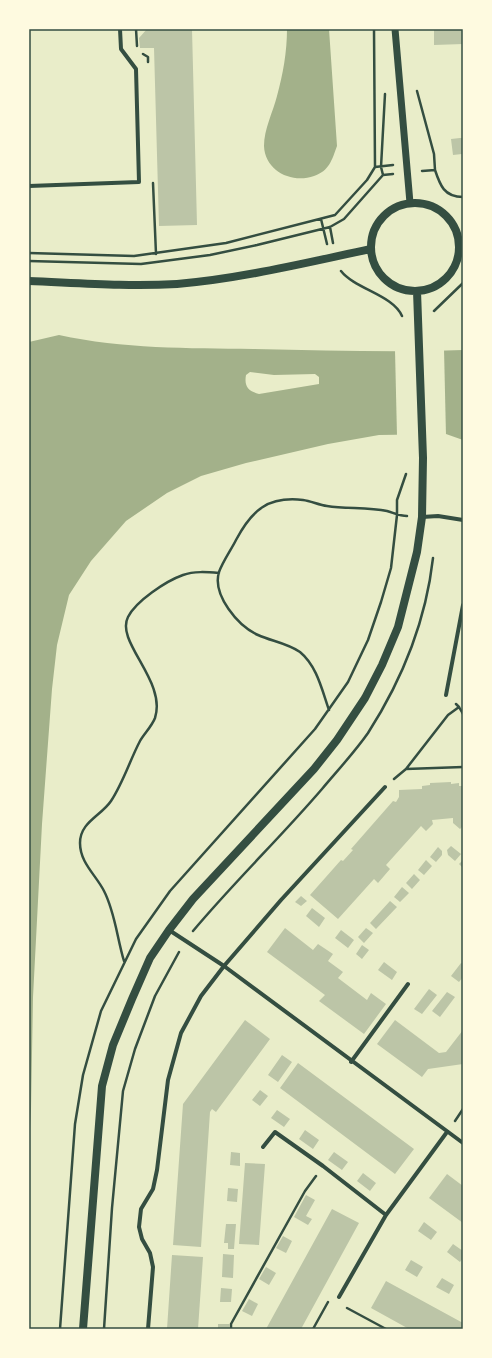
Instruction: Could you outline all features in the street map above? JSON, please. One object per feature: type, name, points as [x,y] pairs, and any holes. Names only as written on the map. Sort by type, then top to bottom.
[{"type":"main road","points":[[410,203],[428,204],[436,208],[449,219],[460,234],[459,252],[454,269],[442,282],[434,286],[417,291],[400,288],[385,279],[375,265],[371,249],[374,232],[382,218],[395,208],[410,203]]},
{"type":"main road","points":[[29,282],[108,285],[177,284],[225,278],[371,249]]},
{"type":"main road","points":[[83,1329],[102,1086],[113,1045],[150,958],[168,930],[192,899],[314,769],[337,740],[365,698],[382,665],[398,627],[417,552],[422,517],[422,458],[417,291]]},
{"type":"street","points":[[29,186],[139,182],[136,69],[121,49],[120,29]]},
{"type":"street","points":[[395,29],[410,203]]},
{"type":"street","points":[[422,517],[438,516],[463,520]]},
{"type":"street","points":[[446,695],[463,605]]},
{"type":"street","points":[[148,1329],[153,1267],[150,1253],[142,1239],[139,1227],[141,1209],[145,1199],[153,1189],[157,1170],[168,1080],[181,1033],[201,996],[224,966],[281,900],[385,787]]},
{"type":"street","points":[[168,930],[224,966],[351,1062],[463,1143]]},
{"type":"street","points":[[351,1062],[408,984]]},
{"type":"street","points":[[263,1147],[275,1132],[323,1166],[386,1215]]},
{"type":"street","points":[[339,1297],[386,1215],[447,1132]]},
{"type":"path","points":[[29,253],[134,256],[149,255],[226,243],[335,215],[367,180],[375,167],[374,29]]},
{"type":"path","points":[[415,88],[434,154],[435,170]]},
{"type":"path","points":[[321,219],[333,257],[344,276],[397,308],[402,314],[402,321]]},
{"type":"path","points":[[29,261],[141,264],[181,260],[244,248],[330,227],[333,257]]},
{"type":"path","points":[[433,316],[434,309],[463,283]]},
{"type":"path","points":[[329,710],[315,670],[300,652],[288,645],[257,635],[244,627],[229,612],[220,589],[219,573],[241,531],[252,514],[272,502],[281,500],[303,500],[325,506],[388,511],[398,515],[397,500],[407,474],[407,466]]},
{"type":"path","points":[[104,1329],[123,1091],[135,1049],[155,996],[185,941],[221,897],[308,806],[346,761],[367,733],[386,703],[412,648],[430,585],[433,554]]},
{"type":"path","points":[[124,961],[104,891],[83,860],[80,843],[83,829],[111,802],[141,739],[155,718],[156,702],[151,680],[136,655],[126,633],[128,618],[138,602],[182,575],[201,572],[219,573]]},
{"type":"path","points":[[446,695],[459,707],[463,714]]},
{"type":"path","points":[[459,707],[448,715],[406,769],[463,767]]},
{"type":"path","points":[[231,1329],[231,1324],[305,1191],[323,1166]]},
{"type":"path","points":[[313,1329],[330,1299],[339,1297]]},
{"type":"path","points":[[330,1299],[386,1329]]},
{"type":"shaded area","points":[[287,29],[329,29],[337,146],[327,168],[319,174],[306,178],[289,177],[274,169],[269,162],[264,146],[267,127],[283,71]]},
{"type":"shaded area","points":[[59,335],[107,343],[180,348],[384,351],[463,350],[463,440],[446,434],[379,435],[328,444],[246,463],[201,476],[167,493],[126,521],[91,561],[69,595],[57,645],[52,689],[42,824],[33,997],[29,1146],[29,342]],"holes":[[[250,372],[274,375],[315,374],[319,377],[319,384],[259,394],[250,390],[246,385],[246,375]]]},
{"type":"pier","points":[[444,349],[446,436],[397,436],[395,350]]},
{"type":"building","points":[[147,29],[192,29],[197,225],[159,226],[154,48],[140,48],[139,38]]},
{"type":"building","points":[[434,29],[463,29],[463,44],[434,45]]},
{"type":"building","points":[[463,138],[463,158],[462,154],[453,155],[451,139]]},
{"type":"building","points":[[451,782],[451,784],[459,783],[459,786],[463,786],[463,826],[460,829],[453,823],[453,818],[432,820],[433,824],[426,831],[421,826],[386,865],[390,869],[378,883],[374,879],[338,919],[310,895],[341,860],[343,861],[353,850],[351,849],[393,801],[396,802],[399,797],[399,790],[422,789],[422,786],[430,785],[430,783]]},
{"type":"building","points":[[451,846],[461,854],[455,861],[448,855],[447,850]]},
{"type":"building","points":[[438,847],[442,851],[442,855],[436,862],[430,857]]},
{"type":"building","points":[[426,860],[432,866],[424,875],[418,870]]},
{"type":"building","points":[[463,860],[463,868],[459,864]]},
{"type":"building","points":[[414,874],[420,880],[412,889],[406,883]]},
{"type":"building","points":[[402,887],[409,893],[400,902],[394,897]]},
{"type":"building","points":[[301,896],[307,901],[301,906],[295,902]]},
{"type":"building","points":[[390,901],[397,907],[376,929],[370,923]]},
{"type":"building","points":[[312,908],[325,918],[319,927],[306,916]]},
{"type":"building","points":[[285,928],[313,950],[318,944],[333,954],[328,961],[343,972],[338,978],[367,1000],[371,993],[386,1004],[364,1034],[319,1001],[325,995],[267,952]]},
{"type":"building","points":[[366,928],[373,933],[364,943],[358,937]]},
{"type":"building","points":[[341,930],[354,940],[348,948],[335,938]]},
{"type":"building","points":[[362,945],[369,950],[362,959],[356,954]]},
{"type":"building","points":[[384,962],[397,972],[392,980],[378,970]]},
{"type":"building","points":[[461,963],[463,964],[463,977],[459,982],[451,976]]},
{"type":"building","points":[[429,989],[437,995],[422,1014],[414,1009]]},
{"type":"building","points":[[447,992],[455,997],[440,1017],[432,1011]]},
{"type":"building","points":[[245,1020],[270,1039],[216,1112],[212,1109],[210,1112],[201,1247],[173,1245],[183,1104]]},
{"type":"building","points":[[395,1020],[439,1053],[446,1052],[463,1030],[463,1064],[428,1069],[422,1077],[377,1044]]},
{"type":"building","points":[[282,1055],[292,1062],[278,1082],[268,1075]]},
{"type":"building","points":[[298,1063],[414,1149],[395,1174],[280,1088]]},
{"type":"building","points":[[260,1090],[268,1096],[260,1106],[252,1100]]},
{"type":"building","points":[[277,1110],[290,1119],[284,1127],[271,1118]]},
{"type":"building","points":[[305,1130],[319,1140],[313,1149],[299,1139]]},
{"type":"building","points":[[231,1152],[240,1153],[240,1166],[230,1165]]},
{"type":"building","points":[[334,1152],[348,1162],[342,1170],[328,1160]]},
{"type":"building","points":[[245,1163],[265,1164],[259,1245],[239,1244]]},
{"type":"building","points":[[363,1173],[376,1183],[370,1191],[357,1181]]},
{"type":"building","points":[[447,1174],[463,1186],[463,1223],[429,1198]]},
{"type":"building","points":[[228,1188],[238,1189],[237,1202],[227,1201]]},
{"type":"building","points":[[306,1195],[315,1200],[306,1216],[312,1219],[308,1225],[294,1217]]},
{"type":"building","points":[[332,1209],[359,1223],[301,1329],[266,1329]]},
{"type":"building","points":[[424,1222],[437,1232],[431,1240],[418,1231]]},
{"type":"building","points":[[226,1224],[236,1224],[234,1249],[228,1249],[228,1243],[224,1243]]},
{"type":"building","points":[[283,1236],[292,1241],[286,1253],[276,1248]]},
{"type":"building","points":[[453,1244],[463,1251],[463,1258],[460,1262],[447,1252]]},
{"type":"building","points":[[223,1254],[234,1255],[233,1278],[222,1277]]},
{"type":"building","points":[[172,1255],[203,1257],[198,1329],[167,1329]]},
{"type":"building","points":[[411,1260],[423,1267],[417,1277],[405,1270]]},
{"type":"building","points":[[266,1267],[276,1273],[269,1285],[259,1279]]},
{"type":"building","points":[[442,1278],[454,1285],[449,1294],[436,1287]]},
{"type":"building","points":[[386,1281],[463,1323],[463,1329],[409,1329],[371,1308]]},
{"type":"building","points":[[221,1288],[232,1289],[231,1302],[220,1302]]},
{"type":"building","points":[[249,1299],[258,1304],[252,1316],[242,1311]]},
{"type":"building","points":[[218,1324],[229,1324],[229,1329],[218,1329]]}]
